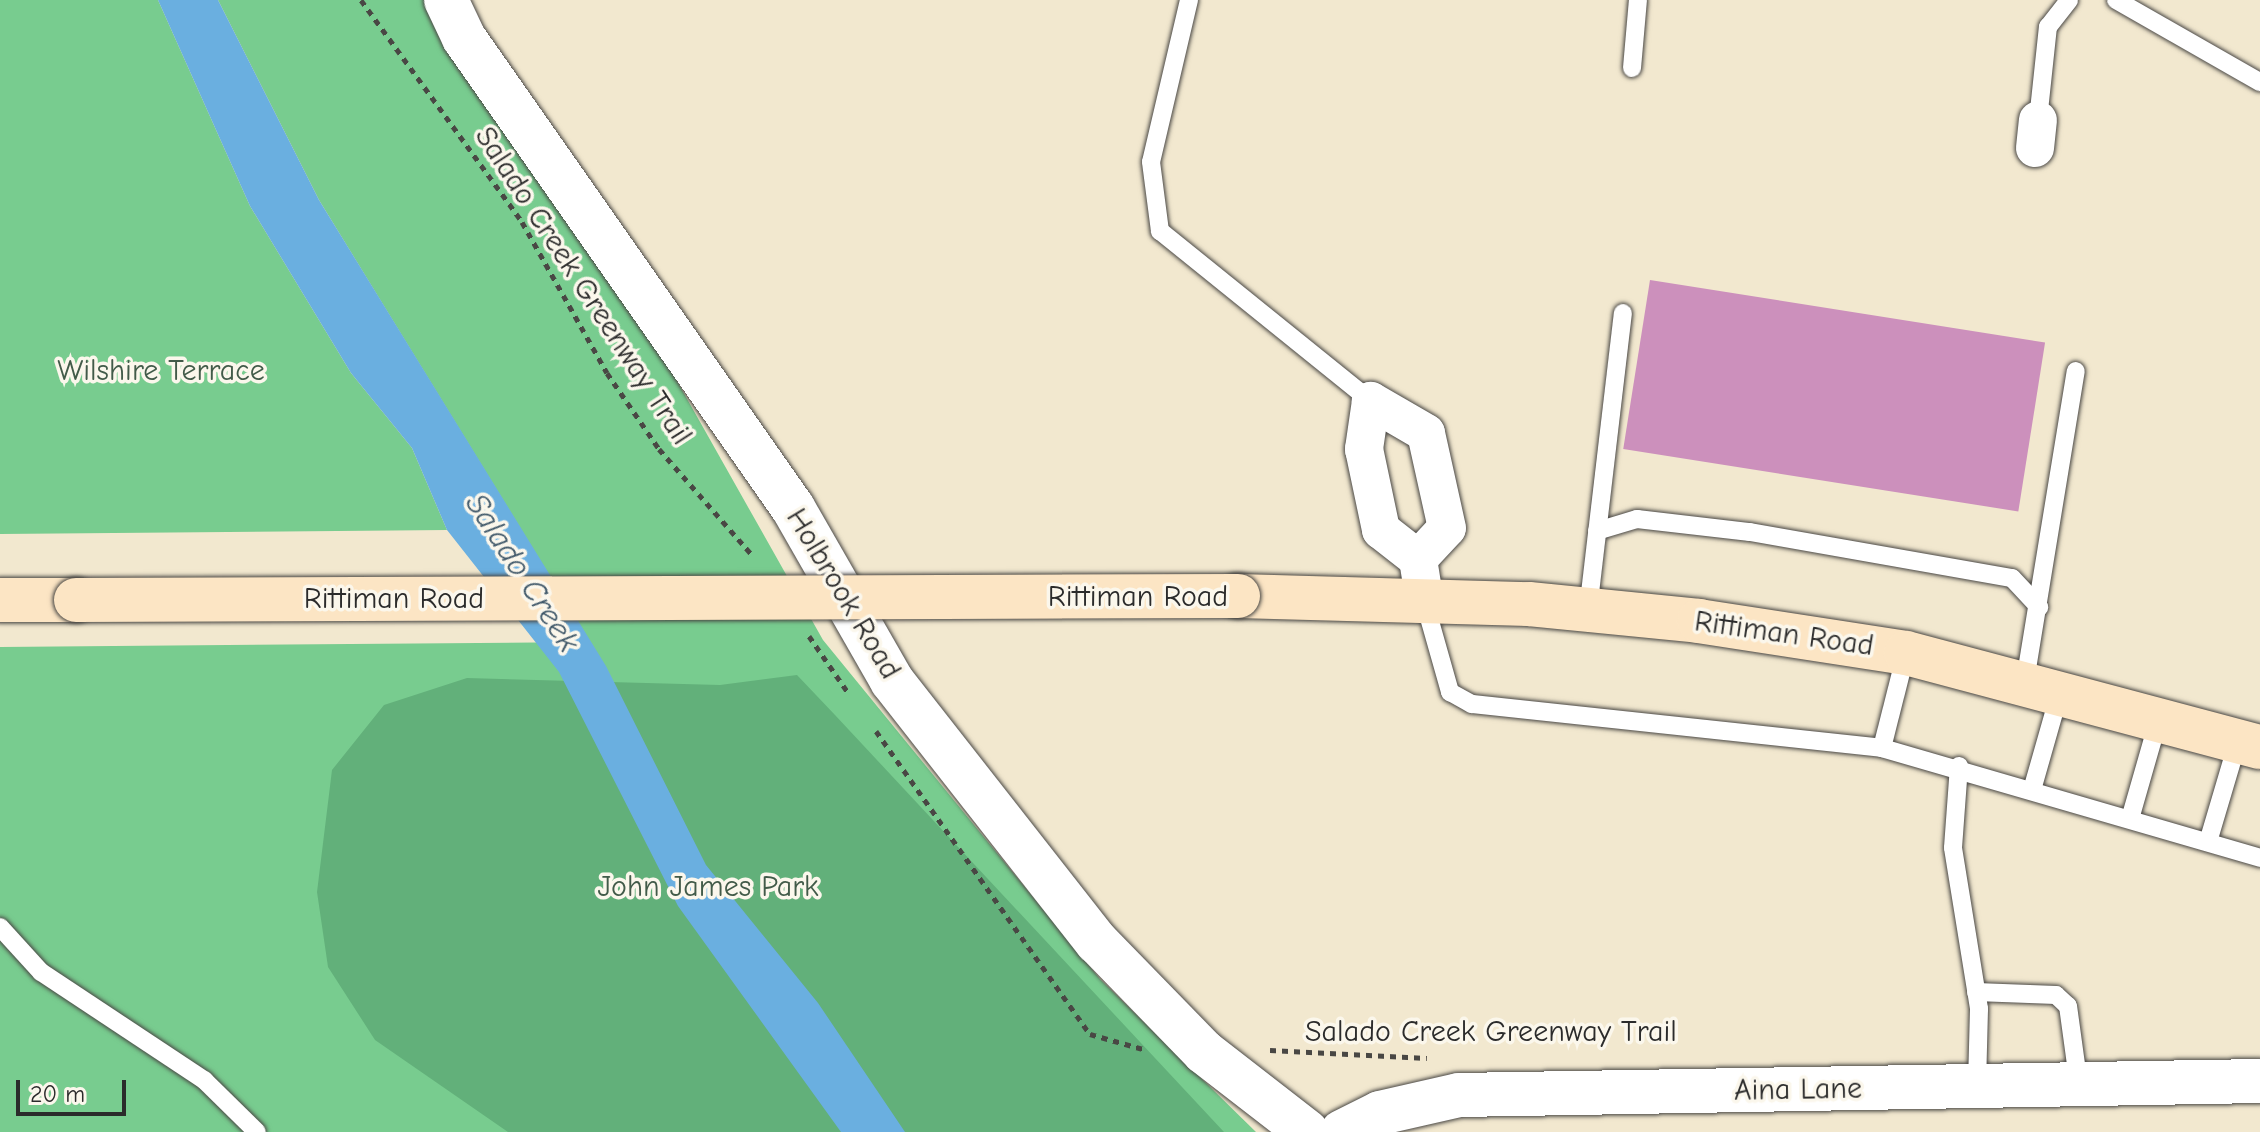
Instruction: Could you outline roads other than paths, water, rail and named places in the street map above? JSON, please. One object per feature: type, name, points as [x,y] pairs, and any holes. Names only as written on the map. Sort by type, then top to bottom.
[{"type":"main road","name":"Rittiman Road","points":[[0,600],[1238,596],[1421,579],[1588,610],[1906,653],[2043,685],[2249,744]]},
{"type":"street","name":"Holbrook Road","points":[[446,0],[464,38],[793,508],[892,681],[1097,942],[1204,1052],[1307,1132]]},
{"type":"street","points":[[1371,401],[1426,433],[1447,528],[1421,579],[1381,530],[1364,449],[1371,401]]},
{"type":"street","name":"Aina Lane","points":[[1342,1132],[1380,1113],[1459,1095],[2079,1089],[2259,1077]]},
{"type":"lane","points":[[1189,0],[1151,162],[1160,231],[1371,401]]},
{"type":"lane","points":[[1632,68],[1638,0]]},
{"type":"lane","points":[[2037,134],[2048,27],[2069,0]]},
{"type":"lane","points":[[2116,0],[2260,82]]},
{"type":"lane","points":[[1588,610],[1623,313]]},
{"type":"lane","points":[[2032,790],[2043,685],[2039,607],[2076,371]]},
{"type":"lane","points":[[1597,531],[1637,519],[1750,532],[2012,578],[2039,607]]},
{"type":"lane","points":[[1421,579],[1450,692],[1472,704],[1882,748],[1959,766],[2260,858]]},
{"type":"lane","points":[[1882,748],[1906,653]]},
{"type":"lane","points":[[2130,819],[2159,717]]},
{"type":"lane","points":[[2208,842],[2249,744]]},
{"type":"lane","points":[[1959,766],[1953,848],[1976,992],[1977,1088]]},
{"type":"lane","points":[[0,927],[41,972],[204,1080],[257,1132]]},
{"type":"lane","points":[[1976,992],[2056,995],[2068,1006],[2079,1089]]},
{"type":"water","name":"Salado Creek","points":[[158,0],[218,0],[319,200],[606,666],[706,865],[818,1003],[905,1132],[841,1132],[678,906],[559,672],[447,530],[412,448],[351,373],[250,206]]},
{"type":"park label","name":"Wilshire Terrace","points":[[161,371]]},
{"type":"park label","name":"John James Park","points":[[708,887]]}]
